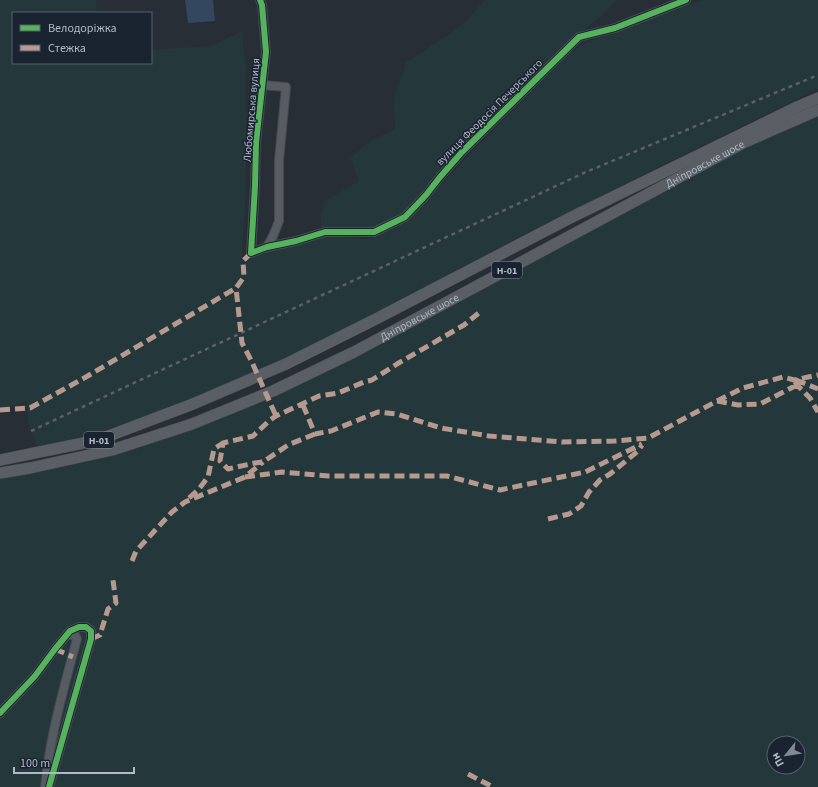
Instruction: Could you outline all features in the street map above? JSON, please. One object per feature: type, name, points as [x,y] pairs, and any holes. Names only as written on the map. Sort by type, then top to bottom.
[{"type":"main road","name":"Дніпровське шосе","points":[[0,460],[98,440],[193,404],[279,367],[374,320],[570,218],[818,98]]},
{"type":"main road","name":"Дніпровське шосе","points":[[0,473],[112,450],[192,424],[273,391],[354,352],[745,142],[818,110]]},
{"type":"street","name":"Любомирська вулиця","points":[[260,0],[262,5],[266,52],[256,143],[252,253],[267,247]]},
{"type":"street","name":"вулиця Феодосія Печерського","points":[[267,247],[296,241],[325,232],[374,232],[405,217],[426,196],[462,152],[579,37],[615,28],[686,0]]},
{"type":"street","points":[[262,85],[286,87],[279,160],[279,221],[267,247]]},
{"type":"street","points":[[0,713],[35,676],[70,631],[79,627],[86,627],[92,631],[92,639],[49,787]]},
{"type":"street","points":[[45,787],[46,772],[59,706],[77,638],[75,635],[67,635]]},
{"type":"green space","points":[[0,0],[97,0],[96,12],[12,12],[12,64],[152,64],[152,50],[211,46],[242,31],[246,73],[246,185],[242,257],[328,236],[368,239],[408,222],[459,165],[567,55],[587,42],[701,0],[818,0],[818,89],[512,241],[356,324],[193,400],[106,430],[38,447],[28,423],[27,401],[0,409]]},
{"type":"green space","points":[[485,0],[618,0],[585,30],[555,53],[404,214],[374,228],[321,228],[321,217],[324,202],[359,181],[350,158],[372,140],[395,129],[394,98],[406,63],[460,27]]},
{"type":"green space","points":[[818,110],[818,787],[0,787],[0,472],[112,450],[273,391],[745,142]]},
{"type":"water","points":[[185,0],[213,0],[215,21],[188,23]]},
{"type":"railway","points":[[31,431],[586,172],[818,75]]},
{"type":"marked path","points":[[251,253],[243,261],[244,277],[236,288],[242,343],[276,416]]},
{"type":"marked path","points":[[0,410],[30,408],[86,377],[236,288]]},
{"type":"marked path","points":[[315,434],[288,445],[263,462],[228,469],[220,461],[223,443],[253,436],[276,416],[319,396],[338,393],[372,380],[464,325],[480,312]]},
{"type":"marked path","points":[[303,405],[315,434],[331,431],[378,412],[397,414],[441,428],[489,436],[562,442],[615,441],[648,438],[743,388],[783,377],[794,380],[818,375]]},
{"type":"marked path","points":[[796,380],[818,389]]},
{"type":"marked path","points":[[795,382],[810,398],[818,412]]},
{"type":"marked path","points":[[717,401],[738,405],[760,404],[797,385]]},
{"type":"marked path","points":[[189,498],[199,489],[208,477],[214,449],[223,443]]},
{"type":"marked path","points":[[245,477],[282,472],[329,476],[447,476],[500,490],[585,472],[642,444]]},
{"type":"marked path","points":[[548,519],[569,514],[581,506],[589,492],[600,480],[610,474],[638,451],[642,445]]},
{"type":"marked path","points":[[132,561],[136,551],[172,512],[185,502],[245,477],[263,462]]},
{"type":"marked path","points":[[91,639],[100,635],[108,609],[116,603],[113,580]]},
{"type":"marked path","points":[[55,649],[73,657]]},
{"type":"marked path","points":[[468,774],[493,787]]},
{"type":"cycle path","points":[[260,0],[262,5],[266,52],[256,143],[251,253],[267,247],[296,241],[325,232],[374,232],[405,217],[426,195],[462,152],[579,37],[615,28],[686,0]]},
{"type":"cycle path","points":[[0,713],[35,676],[70,631],[79,627],[86,627],[91,631],[91,639],[49,787]]}]
